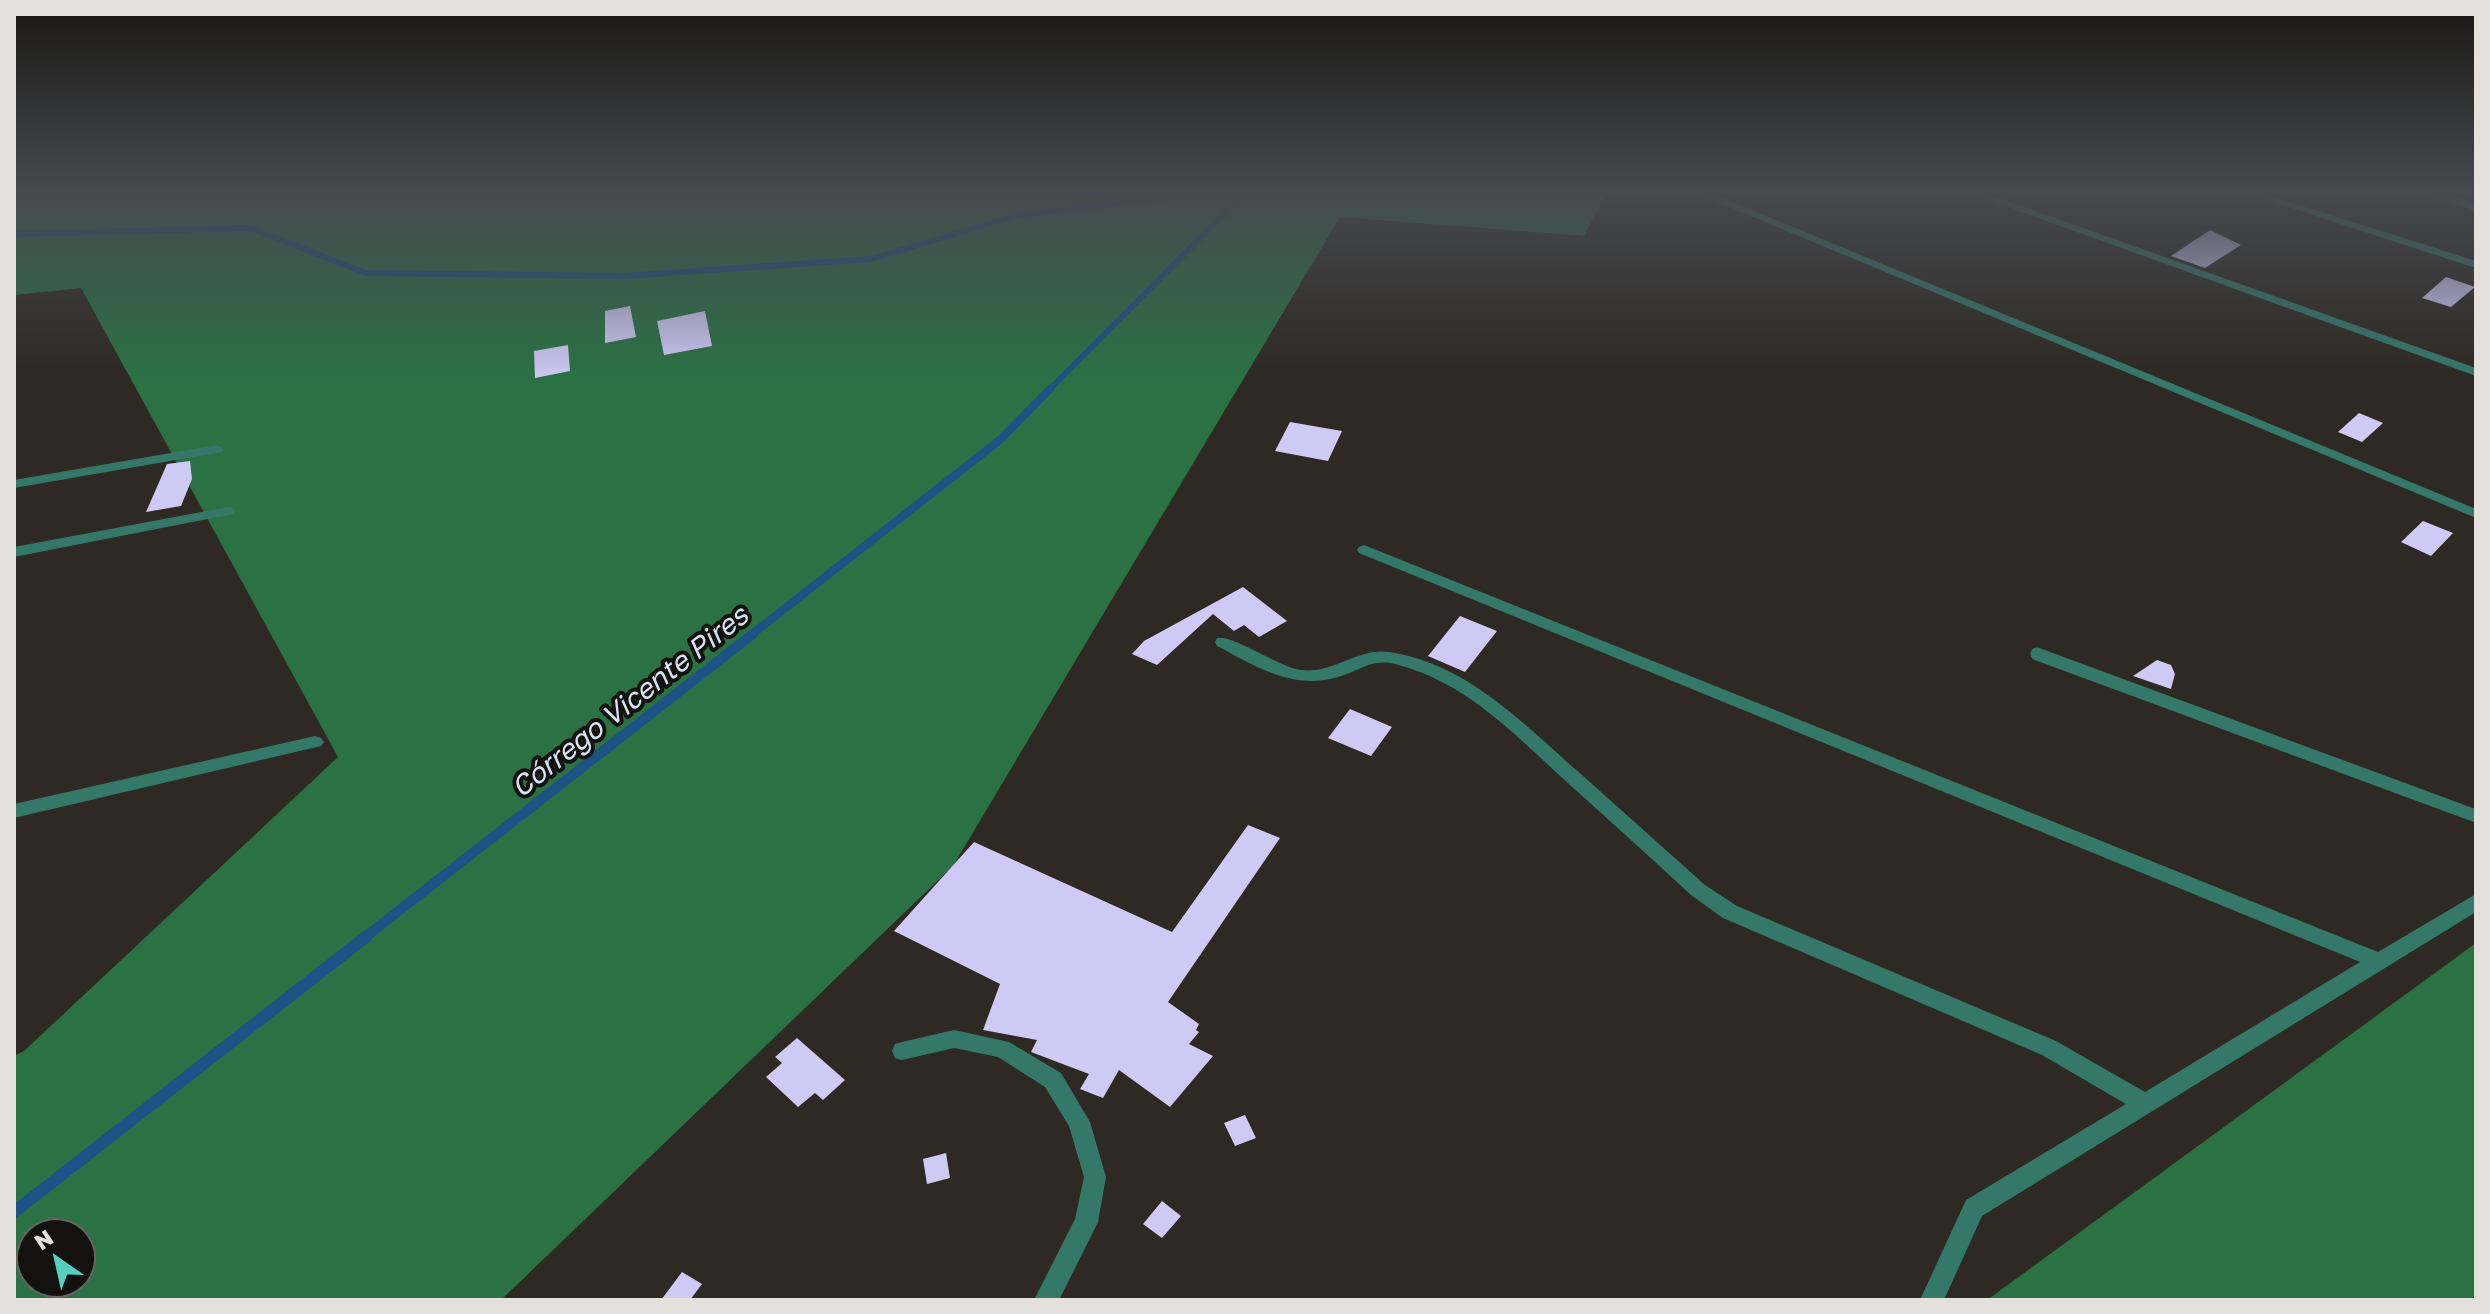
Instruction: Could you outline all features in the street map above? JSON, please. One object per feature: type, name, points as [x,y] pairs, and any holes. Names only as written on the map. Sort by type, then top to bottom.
[{"type":"street","points":[[1851,255],[2476,514]]},
{"type":"street","points":[[2149,255],[2476,372]]},
{"type":"street","points":[[2446,255],[2476,265]]},
{"type":"street","points":[[14,484],[217,449]]},
{"type":"street","points":[[14,552],[228,511]]},
{"type":"street","points":[[1364,550],[2379,961]]},
{"type":"street","points":[[1223,642],[1279,671],[1303,678],[1332,674],[1377,655],[1395,658],[1458,684],[1492,705],[1698,890],[1730,912],[2049,1048],[2146,1104]]},
{"type":"street","points":[[14,811],[315,742]]},
{"type":"street","points":[[1932,1300],[1974,1208],[2476,902]]},
{"type":"street","points":[[902,1051],[954,1039],[1002,1049],[1053,1080],[1079,1122],[1095,1177],[1086,1222],[1046,1300]]},
{"type":"lane","points":[[2037,654],[2476,816]]},
{"type":"green space","points":[[14,255],[1317,255],[953,866],[501,1300],[14,1300],[14,1056],[24,1051],[338,757],[81,288],[14,295]]},
{"type":"green space","points":[[2476,943],[2476,1300],[1987,1300]]},
{"type":"building","points":[[2172,255],[2225,255],[2205,268]]},
{"type":"building","points":[[2446,277],[2475,287],[2451,307],[2422,298]]},
{"type":"building","points":[[630,306],[636,337],[605,343],[605,311]]},
{"type":"building","points":[[705,311],[712,346],[664,355],[657,321]]},
{"type":"building","points":[[568,345],[570,371],[535,378],[534,351]]},
{"type":"building","points":[[2359,413],[2383,423],[2362,442],[2338,432]]},
{"type":"building","points":[[1290,422],[1342,431],[1328,461],[1275,451]]},
{"type":"building","points":[[190,461],[192,479],[181,506],[146,512],[167,464]]},
{"type":"building","points":[[2423,521],[2453,533],[2431,556],[2401,542]]},
{"type":"building","points":[[1243,587],[1287,621],[1259,637],[1244,625],[1234,631],[1213,614],[1157,665],[1132,654],[1144,641]]},
{"type":"building","points":[[1460,616],[1497,631],[1465,672],[1428,656]]},
{"type":"building","points":[[2157,660],[2171,665],[2175,674],[2171,689],[2133,676]]},
{"type":"building","points":[[1350,709],[1392,727],[1371,756],[1328,738]]},
{"type":"building","points":[[1248,825],[1280,838],[1168,1002],[1199,1024],[1196,1030],[1199,1032],[1189,1044],[1213,1056],[1170,1107],[1119,1070],[1103,1098],[1080,1089],[1089,1074],[1031,1052],[1037,1040],[983,1030],[1000,984],[894,931],[974,842],[1172,932]]},
{"type":"building","points":[[797,1038],[845,1080],[823,1100],[815,1093],[798,1107],[766,1077],[782,1063],[775,1057]]},
{"type":"building","points":[[1245,1115],[1256,1138],[1235,1146],[1224,1123]]},
{"type":"building","points":[[946,1153],[950,1178],[927,1184],[923,1159]]},
{"type":"building","points":[[1162,1201],[1181,1216],[1162,1238],[1143,1224]]},
{"type":"building","points":[[682,1272],[702,1284],[690,1300],[661,1300]]},
{"type":"waterway","points":[[320,255],[366,273],[625,276],[871,259],[883,255]]},
{"type":"waterway","name":"Córrego Vicente Pires","points":[[1048,391],[1183,255]]},
{"type":"waterway","name":"Córrego Vicente Pires","points":[[751,635],[1001,439],[1050,389]]},
{"type":"waterway","name":"Córrego Vicente Pires","points":[[364,938],[754,633]]},
{"type":"waterway","name":"Córrego Vicente Pires","points":[[14,1212],[367,936]]}]
